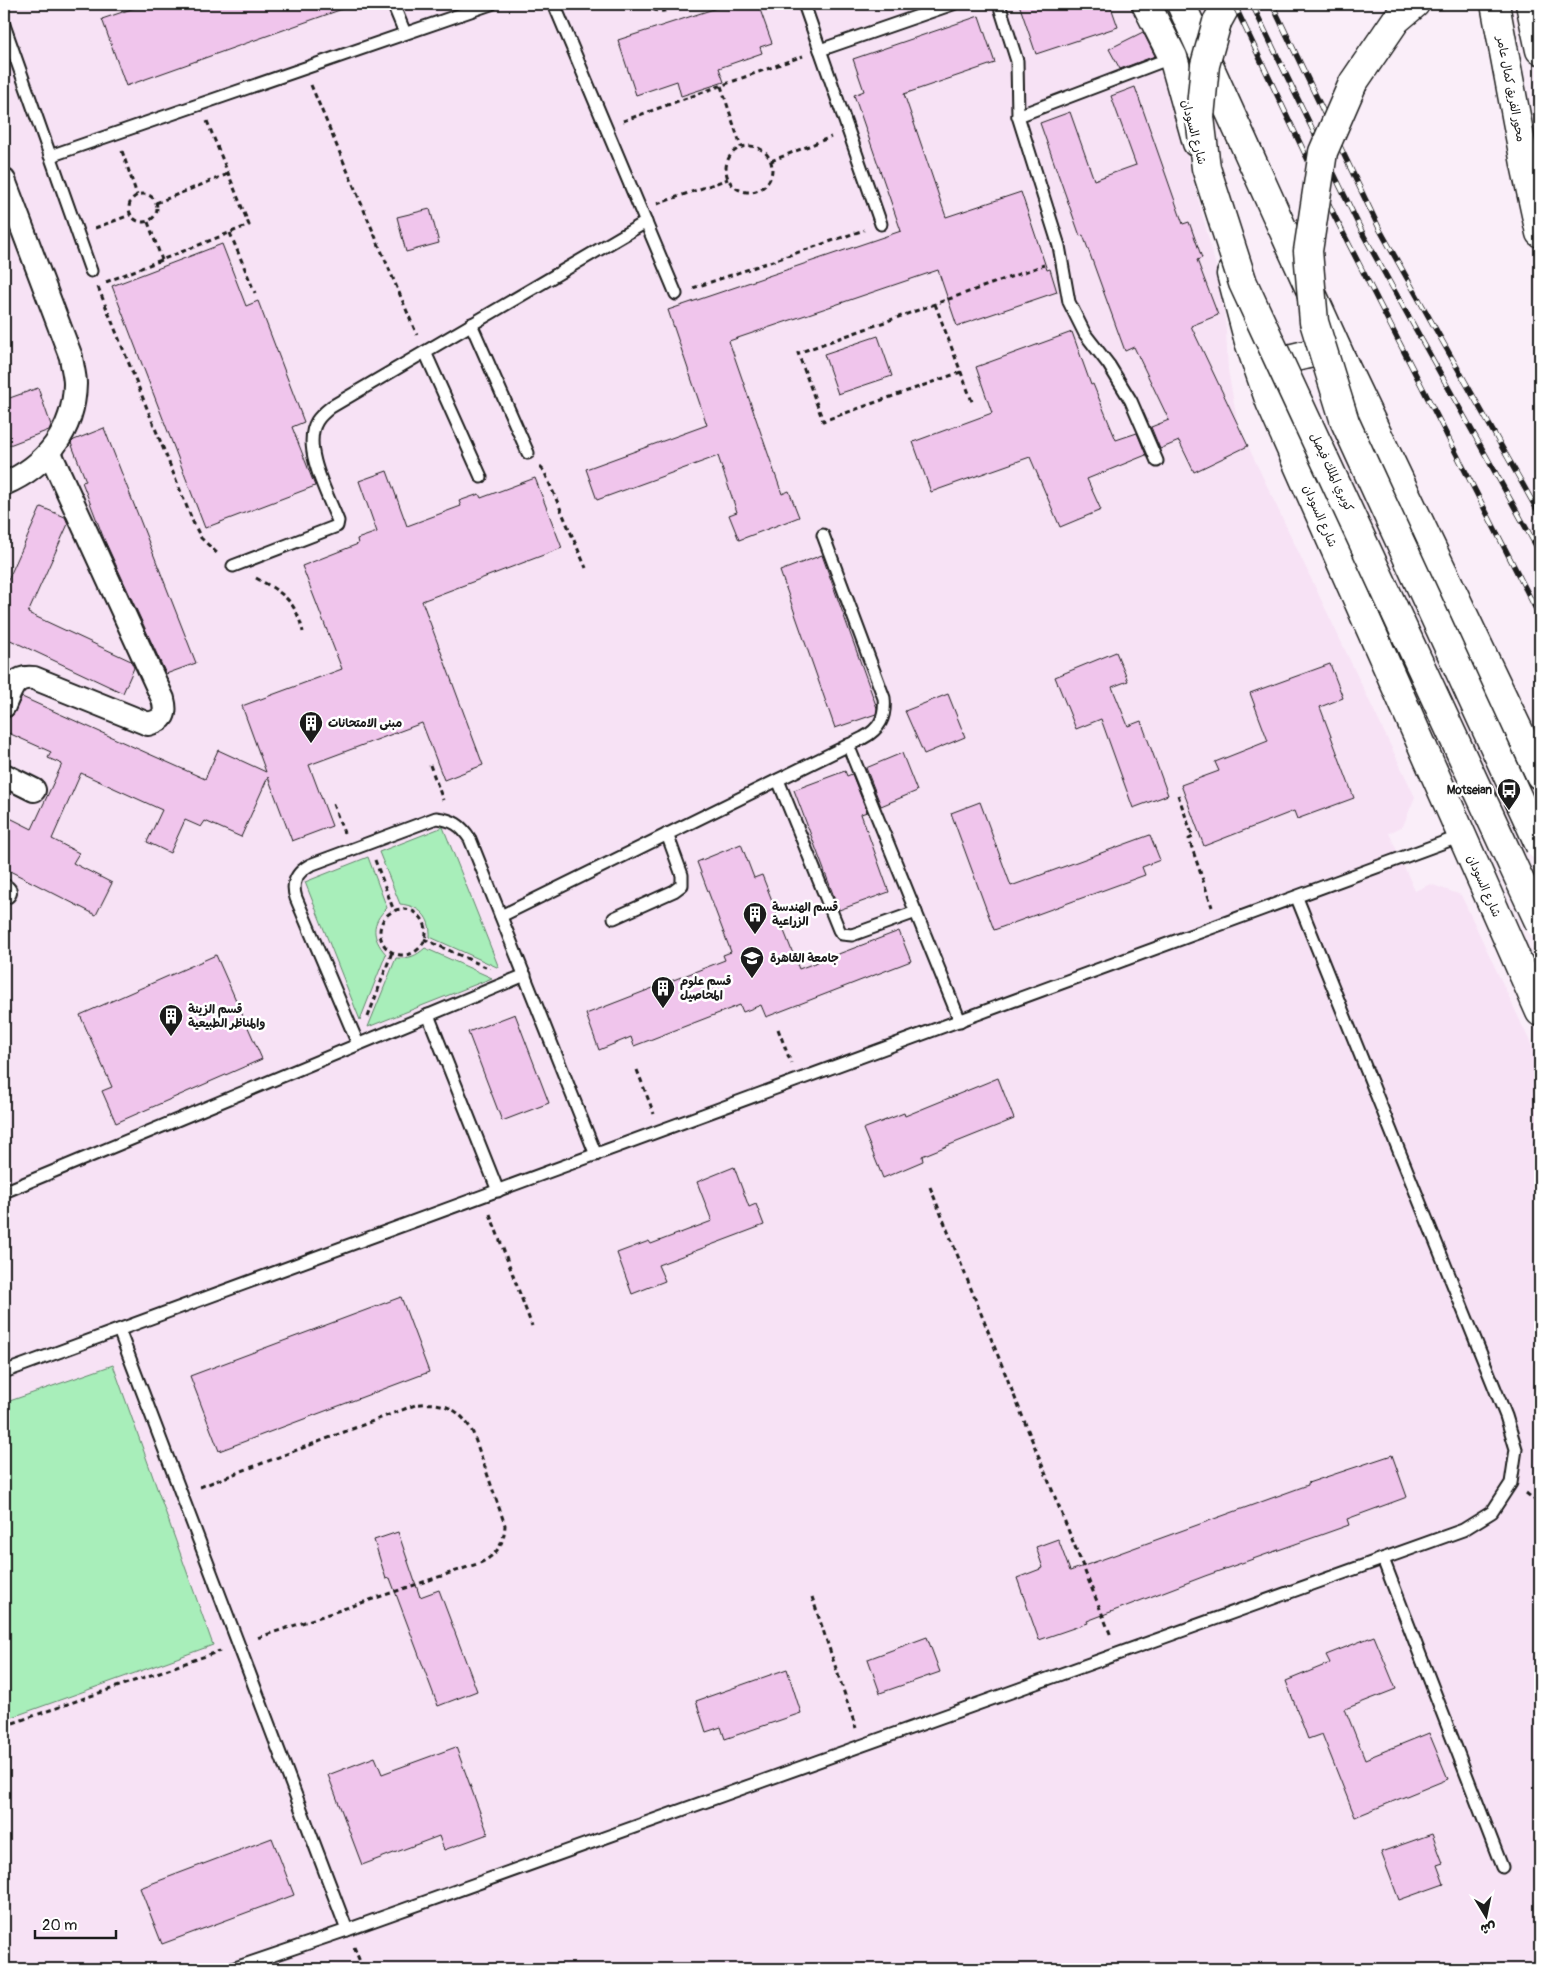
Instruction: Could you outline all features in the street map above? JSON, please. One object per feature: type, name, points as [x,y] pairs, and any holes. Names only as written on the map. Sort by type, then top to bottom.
[{"type":"main road","name":"شارع السودان","points":[[1146,4],[1173,57],[1249,342],[1270,402],[1540,1012]]},
{"type":"main road","points":[[1181,4],[1342,360],[1540,775]]},
{"type":"main road","name":"كوبري الملك فيصل","points":[[1227,4],[1217,22],[1205,65],[1200,118],[1206,168],[1243,283],[1540,924]]},
{"type":"main road","points":[[1415,4],[1396,20],[1353,83],[1323,152],[1308,251],[1314,322],[1345,422],[1540,846]]},
{"type":"main road","name":"محور الفريق كمال عامر","points":[[1495,4],[1540,233]]},
{"type":"main road","points":[[1530,4],[1540,50]]},
{"type":"main road","points":[[1270,402],[1275,377],[1292,358],[1317,352],[1342,360]]},
{"type":"street","points":[[4,180],[71,357],[75,382],[73,408],[64,432],[50,453],[32,469],[4,484]]},
{"type":"street","points":[[4,706],[12,687],[18,680],[25,677],[34,678],[148,724],[157,722],[163,716],[165,707],[163,698],[50,453]]},
{"type":"street","points":[[4,775],[34,790]]},
{"type":"lane","points":[[393,4],[405,34]]},
{"type":"lane","points":[[50,156],[491,4]]},
{"type":"lane","points":[[554,4],[676,294]]},
{"type":"lane","points":[[804,4],[881,224]]},
{"type":"lane","points":[[820,50],[953,4]]},
{"type":"lane","points":[[999,4],[1017,61],[1016,105],[1018,116],[1062,258],[1069,302],[1076,318],[1124,389],[1157,461]]},
{"type":"lane","points":[[4,25],[91,271]]},
{"type":"lane","points":[[1018,116],[1173,57]]},
{"type":"lane","points":[[233,566],[336,527],[338,521],[313,457],[311,439],[317,420],[331,407],[646,222]]},
{"type":"lane","points":[[472,324],[528,453]]},
{"type":"lane","points":[[425,352],[481,477]]},
{"type":"lane","points":[[501,916],[872,733],[879,726],[884,718],[884,698],[823,535]]},
{"type":"lane","points":[[848,745],[960,1021]]},
{"type":"lane","points":[[778,780],[838,930],[842,934],[852,935],[916,912]]},
{"type":"lane","points":[[358,1044],[293,888],[295,878],[301,870],[436,818],[450,820],[462,828],[470,840],[596,1155]]},
{"type":"lane","points":[[614,918],[674,891],[682,885],[682,876],[667,834]]},
{"type":"lane","points":[[4,1372],[1297,898],[1461,836]]},
{"type":"lane","points":[[232,1969],[347,1930],[1463,1530],[1492,1512],[1511,1483],[1516,1449],[1506,1416],[1297,898]]},
{"type":"lane","points":[[4,1192],[525,975]]},
{"type":"lane","points":[[428,1015],[498,1191]]},
{"type":"lane","points":[[119,1330],[347,1930]]},
{"type":"lane","points":[[1383,1559],[1502,1867]]},
{"type":"path","points":[[645,4],[658,12],[666,11],[676,4]]},
{"type":"path","points":[[606,127],[820,50]]},
{"type":"path","points":[[304,69],[425,352]]},
{"type":"path","points":[[721,86],[741,147]]},
{"type":"path","points":[[200,104],[249,225],[97,286],[201,538],[212,550],[233,566],[278,590],[291,601],[300,616],[303,632]]},
{"type":"path","points":[[771,161],[848,130]]},
{"type":"path","points":[[116,133],[137,195]]},
{"type":"path","points":[[741,147],[759,148],[766,153],[771,161],[771,178],[766,186],[758,191],[749,193],[740,191],[728,179],[726,170],[727,160],[733,152],[741,147]]},
{"type":"path","points":[[156,203],[228,174]]},
{"type":"path","points":[[640,210],[728,179]]},
{"type":"path","points":[[137,195],[149,195],[156,203],[156,214],[148,222],[141,223],[134,220],[130,215],[129,204],[137,195]]},
{"type":"path","points":[[78,234],[130,215]]},
{"type":"path","points":[[148,222],[162,260]]},
{"type":"path","points":[[676,294],[881,224]]},
{"type":"path","points":[[230,233],[255,293]]},
{"type":"path","points":[[961,372],[823,421],[798,353],[1062,258]]},
{"type":"path","points":[[935,304],[974,404]]},
{"type":"path","points":[[528,453],[544,471],[586,568]]},
{"type":"path","points":[[430,765],[450,820]]},
{"type":"path","points":[[1178,795],[1193,837],[1188,839],[1219,926]]},
{"type":"path","points":[[333,804],[351,850]]},
{"type":"path","points":[[368,844],[394,911]]},
{"type":"path","points":[[402,909],[411,910],[424,922],[424,939],[415,951],[400,954],[392,952],[385,947],[381,940],[381,923],[386,915],[394,911],[402,909]]},
{"type":"path","points":[[424,939],[513,980]]},
{"type":"path","points":[[358,1044],[392,952]]},
{"type":"path","points":[[778,1028],[798,1081]]},
{"type":"path","points":[[637,1070],[660,1131]]},
{"type":"path","points":[[930,1187],[1118,1654]]},
{"type":"path","points":[[483,1196],[532,1326]]},
{"type":"path","points":[[13,1723],[480,1563],[491,1558],[502,1543],[505,1526],[468,1422],[460,1413],[439,1403],[427,1403],[406,1409],[182,1494]]},
{"type":"path","points":[[812,1597],[862,1746]]},
{"type":"shaded area","name":"جامعة القاهرة","points":[[4,4],[1130,4],[1160,63],[1177,117],[1221,286],[1228,370],[1238,425],[1415,797],[1403,826],[1389,833],[1415,891],[1430,884],[1461,895],[1540,1063],[1540,1969],[4,1969]]},
{"type":"green space","points":[[443,827],[499,968],[430,937],[429,924],[423,914],[413,907],[400,904],[379,852]]},
{"type":"green space","points":[[368,857],[387,908],[378,919],[375,930],[378,942],[386,954],[360,1020],[305,882]]},
{"type":"green space","points":[[425,948],[492,978],[368,1027],[396,958],[412,956]]},
{"type":"green space","points":[[113,1365],[213,1645],[4,1720],[4,1403]]},
{"type":"building","points":[[146,4],[348,4],[348,7],[126,86],[102,19]]},
{"type":"building","points":[[729,4],[758,4],[772,43],[760,47],[762,53],[719,68],[724,82],[681,96],[677,81],[636,95],[618,40]]},
{"type":"building","points":[[1019,4],[1110,4],[1118,27],[1036,54]]},
{"type":"building","points":[[979,16],[995,63],[904,94],[946,217],[1021,192],[1047,270],[1050,269],[1057,292],[957,326],[938,270],[729,341],[782,494],[789,491],[799,517],[739,540],[729,515],[737,512],[718,456],[597,500],[586,469],[707,425],[668,310],[901,231],[854,95],[864,91],[853,59]]},
{"type":"building","points":[[1143,32],[1155,56],[1120,69],[1109,49]]},
{"type":"building","points":[[1135,87],[1183,224],[1189,222],[1202,258],[1197,260],[1218,315],[1191,326],[1248,446],[1194,472],[1179,441],[1160,449],[1151,427],[1169,420],[1134,347],[1125,351],[1083,235],[1080,236],[1040,123],[1070,112],[1094,180],[1136,165],[1111,96]]},
{"type":"building","points":[[430,209],[439,243],[406,252],[397,217]]},
{"type":"building","points":[[222,244],[246,306],[258,301],[304,422],[292,427],[315,486],[205,528],[112,286]]},
{"type":"building","points":[[1072,332],[1091,385],[1093,384],[1116,440],[1137,433],[1146,455],[1087,479],[1101,510],[1060,527],[1030,457],[931,492],[913,442],[992,413],[976,367]]},
{"type":"building","points":[[878,336],[892,376],[838,394],[824,354]]},
{"type":"building","points":[[38,388],[51,425],[49,430],[4,447],[4,400]]},
{"type":"building","points":[[104,428],[196,663],[166,674],[104,539],[82,482],[86,481],[71,443]]},
{"type":"building","points":[[387,471],[407,526],[461,506],[459,501],[479,494],[481,498],[535,478],[562,548],[422,601],[483,765],[444,780],[422,723],[309,765],[332,826],[292,841],[268,777],[241,837],[205,821],[201,827],[185,820],[170,853],[147,842],[162,810],[81,773],[52,839],[79,853],[73,863],[112,883],[96,915],[4,868],[4,815],[32,829],[62,764],[48,758],[51,752],[4,731],[4,719],[12,716],[22,697],[205,779],[218,750],[266,772],[242,706],[342,669],[302,566],[358,544],[357,539],[377,532],[359,481]]},
{"type":"building","points":[[41,507],[65,517],[68,524],[28,613],[131,661],[134,668],[123,693],[4,637],[4,589]]},
{"type":"building","points":[[822,555],[877,708],[876,714],[835,728],[780,571]]},
{"type":"building","points":[[1116,652],[1128,681],[1112,687],[1128,726],[1141,721],[1168,795],[1133,808],[1101,719],[1076,729],[1055,677]]},
{"type":"building","points":[[1330,664],[1343,698],[1320,707],[1354,798],[1297,819],[1294,811],[1204,846],[1181,785],[1219,771],[1215,762],[1268,741],[1250,693]]},
{"type":"building","points":[[948,694],[965,737],[924,754],[905,711]]},
{"type":"building","points":[[902,753],[917,791],[881,806],[866,768]]},
{"type":"building","points":[[845,771],[847,776],[852,774],[867,812],[861,814],[889,892],[839,910],[794,790]]},
{"type":"building","points":[[980,802],[1011,886],[1150,835],[1160,860],[1142,867],[1145,875],[994,930],[951,813]]},
{"type":"building","name":"قسم الهندسة الزراعية","points":[[741,844],[754,878],[762,875],[799,969],[899,931],[911,961],[766,1017],[761,1005],[743,1012],[740,1005],[634,1046],[631,1037],[599,1050],[586,1014],[725,960],[723,955],[731,952],[697,862]]},
{"type":"building","name":"قسم الزينة والمناظر الطبيعية","points":[[216,955],[262,1059],[116,1123],[102,1091],[112,1087],[80,1015]]},
{"type":"building","points":[[515,1014],[549,1103],[502,1121],[468,1032]]},
{"type":"building","points":[[998,1078],[1014,1119],[922,1156],[923,1161],[883,1178],[863,1129],[904,1113],[905,1116]]},
{"type":"building","points":[[734,1167],[749,1207],[756,1204],[764,1225],[658,1265],[665,1281],[632,1294],[617,1253],[649,1241],[651,1244],[712,1221],[697,1182]]},
{"type":"building","points":[[401,1297],[429,1372],[219,1451],[190,1376]]},
{"type":"building","points":[[1392,1455],[1407,1497],[1347,1519],[1349,1525],[1205,1576],[1087,1621],[1088,1623],[1039,1640],[1017,1578],[1043,1568],[1036,1547],[1058,1539],[1070,1571],[1308,1485],[1308,1483]]},
{"type":"building","points":[[398,1532],[420,1597],[439,1590],[477,1691],[438,1706],[390,1578],[386,1579],[374,1540]]},
{"type":"building","points":[[1374,1636],[1396,1689],[1345,1709],[1365,1759],[1429,1733],[1448,1779],[1355,1817],[1322,1734],[1308,1739],[1286,1681],[1330,1663],[1326,1655]]},
{"type":"building","points":[[927,1637],[940,1672],[880,1693],[868,1659]]},
{"type":"building","points":[[787,1669],[801,1713],[725,1739],[721,1727],[706,1732],[696,1701]]},
{"type":"building","points":[[456,1747],[488,1834],[444,1850],[439,1836],[362,1865],[328,1775],[375,1757],[382,1774]]},
{"type":"building","points":[[1432,1834],[1443,1863],[1437,1865],[1444,1884],[1399,1900],[1381,1852]]},
{"type":"building","points":[[272,1838],[294,1895],[162,1944],[140,1888]]},
{"type":"railway","points":[[1234,4],[1335,217],[1540,617]]},
{"type":"railway","points":[[1252,4],[1364,236],[1540,553]]},
{"type":"railway","points":[[1272,4],[1380,230],[1540,515]]},
{"type":"place","name":"مبنى الامتحانات","points":[[311,744]]},
{"type":"place","name":"Motseian","points":[[1509,811]]},
{"type":"place","name":"قسم الهندسة الزراعية","points":[[755,935]]},
{"type":"place","name":"جامعة القاهرة","points":[[752,979]]},
{"type":"place","name":"قسم علوم المحاصيل","points":[[663,1009]]},
{"type":"place","name":"قسم الزينة والمناظر الطبيعية","points":[[171,1037]]}]
